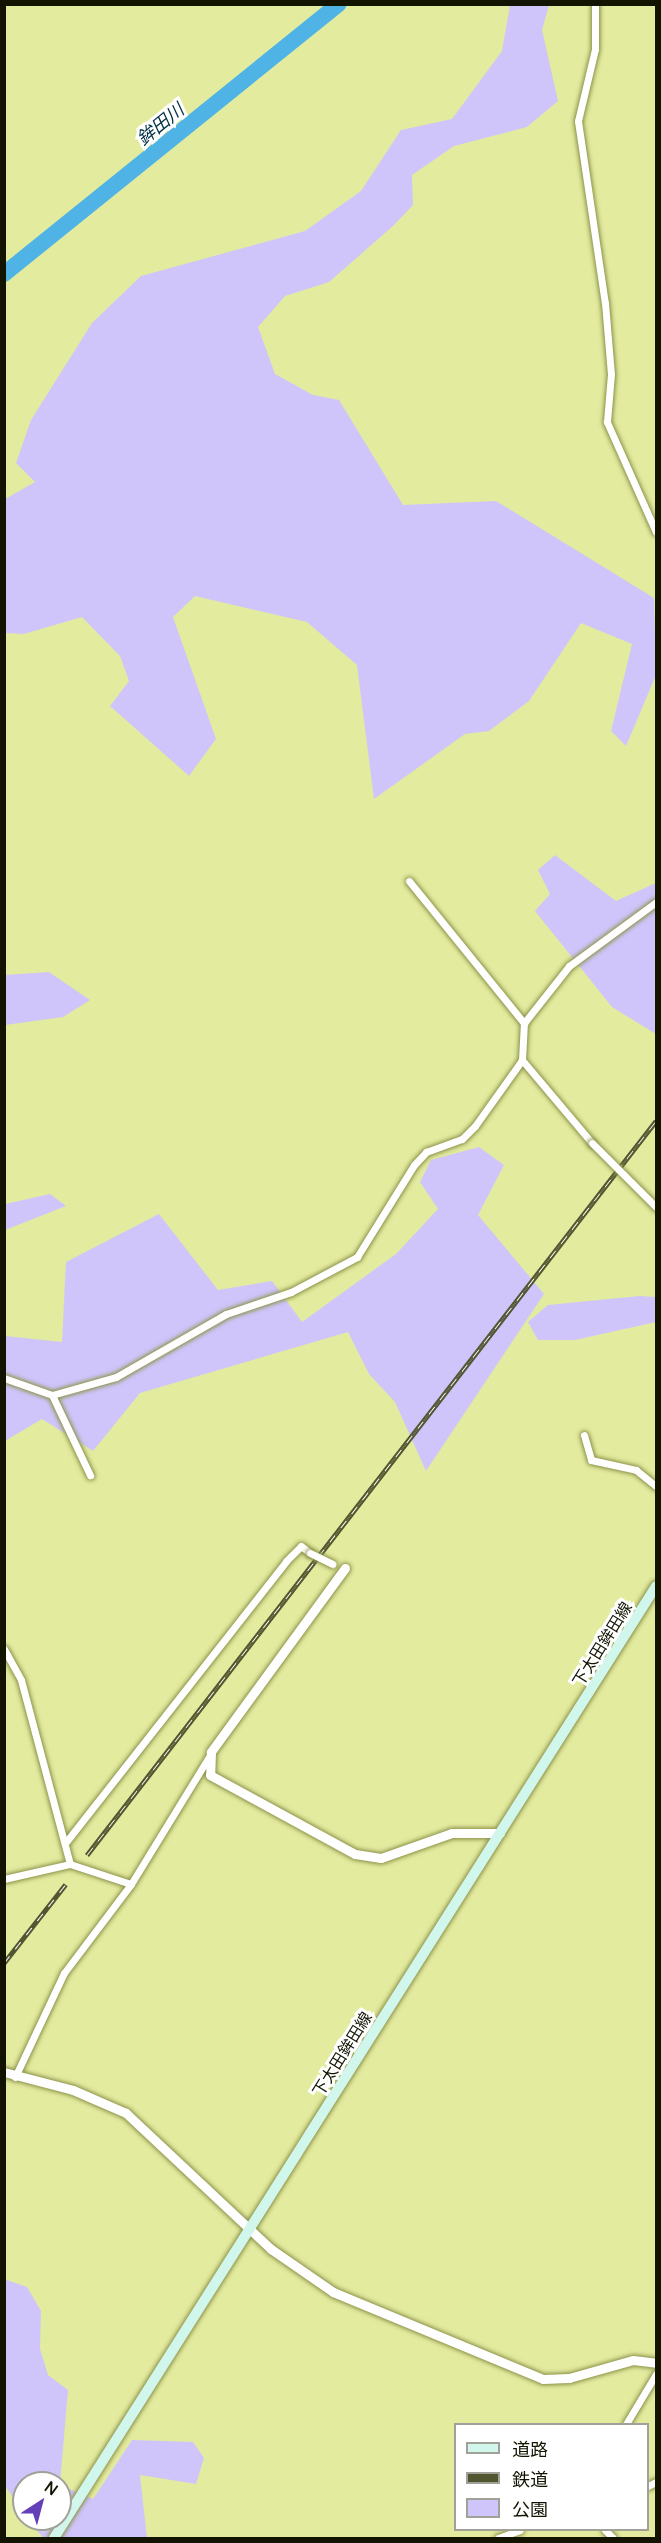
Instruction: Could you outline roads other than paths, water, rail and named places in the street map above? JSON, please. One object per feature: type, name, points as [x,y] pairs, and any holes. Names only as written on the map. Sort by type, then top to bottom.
[{"type":"main road","name":"下太田鉾田線","points":[[54,2538],[657,1586]]},
{"type":"street","points":[[595,4],[595,49],[578,121],[606,315],[611,374],[607,422],[657,532]]},
{"type":"street","points":[[409,882],[524,1023]]},
{"type":"street","points":[[4,1378],[52,1395],[116,1377],[226,1314],[291,1292],[357,1257],[414,1165],[426,1152],[462,1139],[522,1060],[524,1023],[582,952],[657,902]]},
{"type":"street","points":[[522,1060],[592,1143],[657,1207]]},
{"type":"street","points":[[52,1395],[90,1475]]},
{"type":"street","points":[[584,1435],[591,1460],[636,1470],[657,1486]]},
{"type":"street","points":[[15,2077],[64,1973],[131,1884],[211,1752],[345,1568],[301,1546],[286,1561],[66,1842]]},
{"type":"street","points":[[4,1649],[21,1680],[70,1864]]},
{"type":"street","points":[[211,1752],[210,1775],[222,1786],[355,1854],[381,1858],[452,1833],[500,1833]]},
{"type":"street","points":[[4,1879],[70,1864],[131,1884]]},
{"type":"street","points":[[4,2072],[15,2077],[73,2090],[126,2113],[289,2264],[333,2292],[543,2379],[569,2378],[633,2360],[657,2363]]},
{"type":"street","points":[[627,2423],[657,2374]]},
{"type":"street","points":[[498,2538],[515,2531]]},
{"type":"waterway","name":"鉾田川","points":[[4,274],[339,4]]},
{"type":"railway","points":[[87,1855],[656,1121]]},
{"type":"railway","points":[[4,1963],[66,1884]]}]
